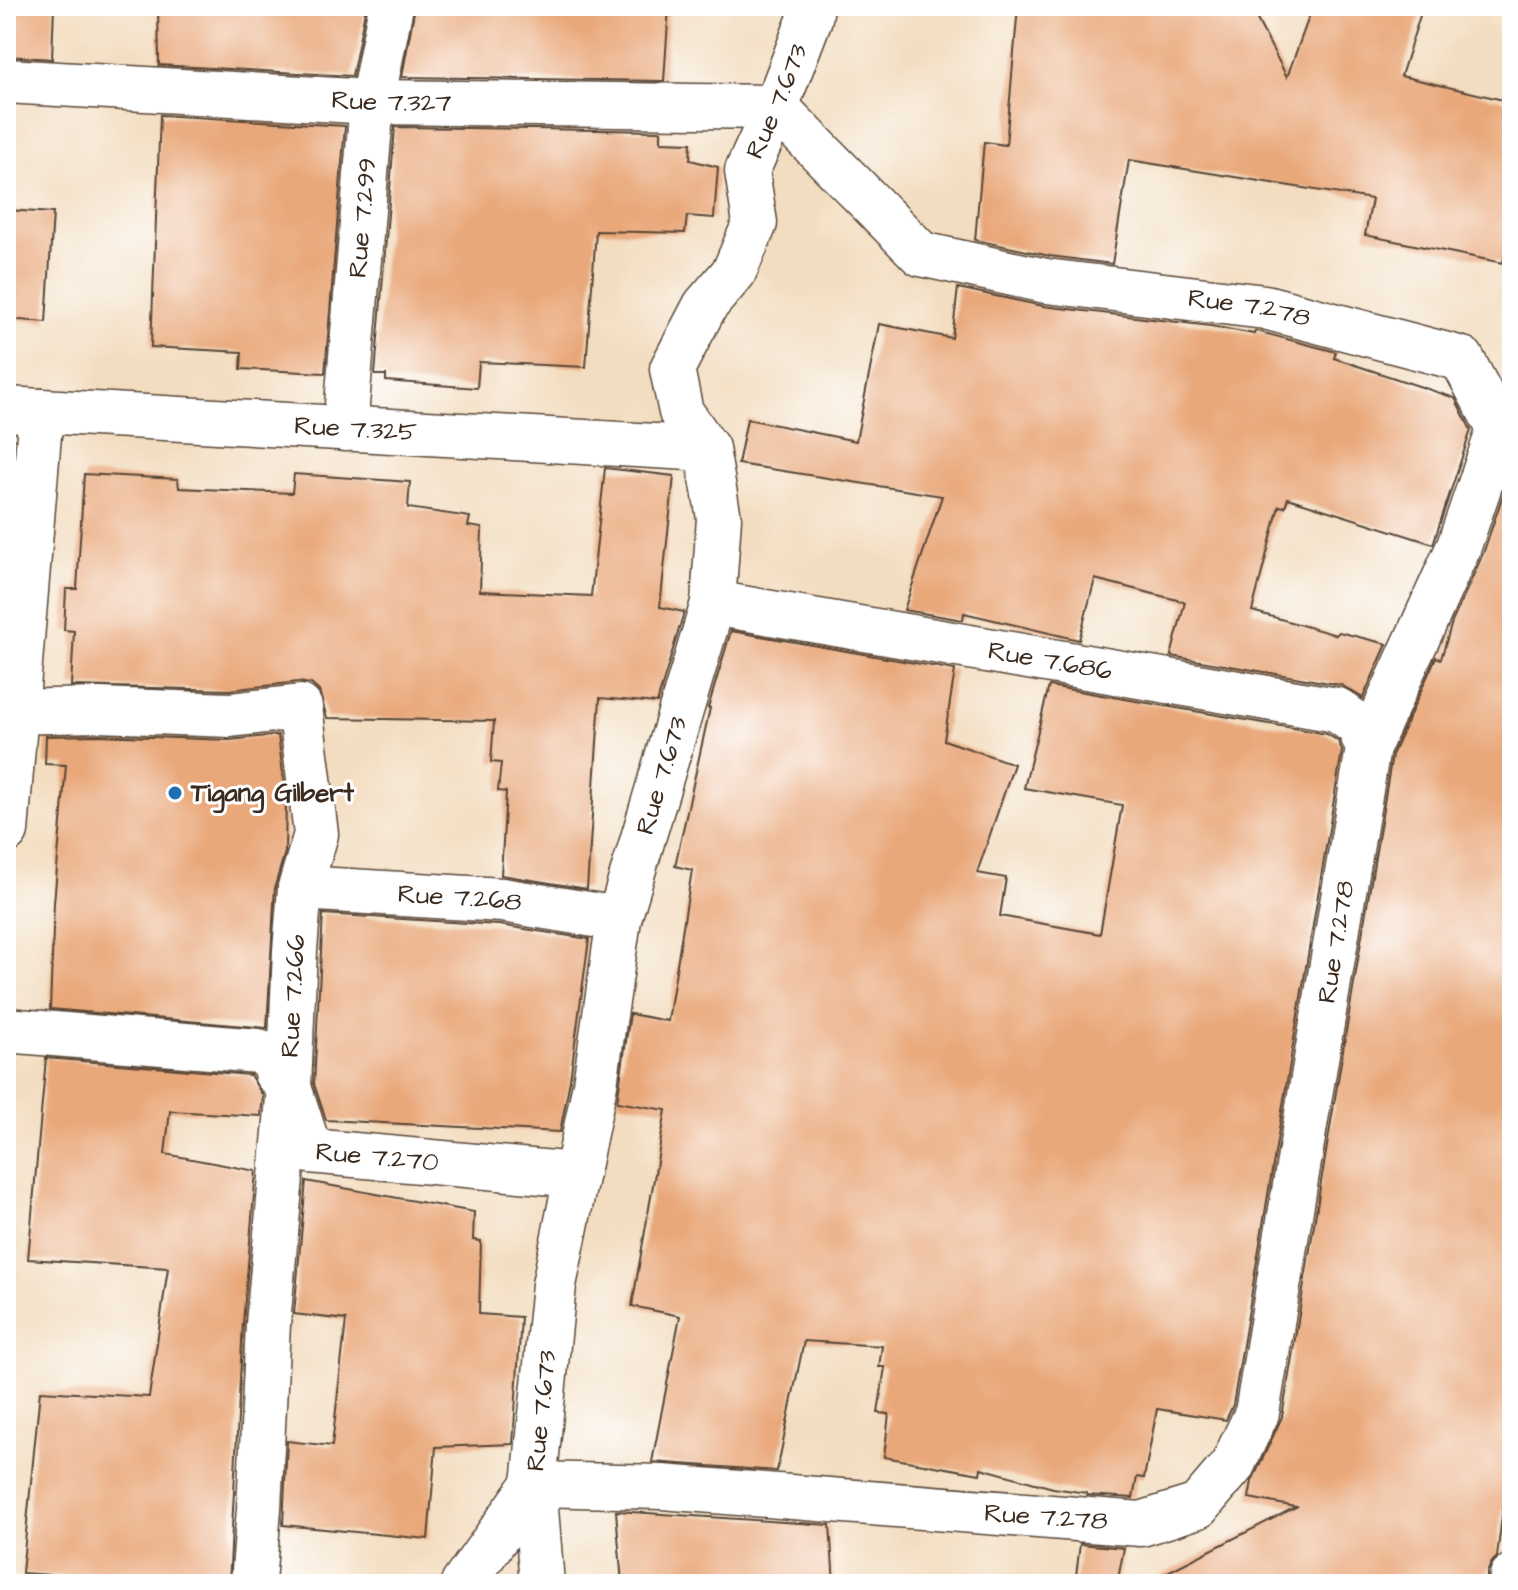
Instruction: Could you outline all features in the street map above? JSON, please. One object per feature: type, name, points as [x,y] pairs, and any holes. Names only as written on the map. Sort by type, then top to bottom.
[{"type":"street","name":"Rue 7.299","points":[[345,429],[372,102],[391,6]]},
{"type":"street","name":"Rue 7.673","points":[[542,1584],[534,1484],[554,1285],[595,1084],[619,919],[713,603],[719,518],[707,449],[681,412],[672,369],[705,306],[734,272],[755,223],[747,171],[776,107],[812,6]]},
{"type":"street","name":"Rue 7.327","points":[[6,81],[372,102],[776,107]]},
{"type":"street","name":"Rue 7.278","points":[[534,1484],[662,1487],[1141,1524],[1198,1506],[1232,1466],[1257,1413],[1368,748],[1459,546],[1499,429],[1462,359],[1265,307],[1046,281],[921,254],[776,107]]},
{"type":"street","name":"Rue 7.325","points":[[24,410],[707,449]]},
{"type":"street","points":[[6,831],[24,410]]},
{"type":"street","name":"Rue 7.686","points":[[713,603],[1337,710],[1358,725],[1368,748]]},
{"type":"street","name":"Rue 7.266","points":[[11,712],[99,710],[230,715],[300,707],[316,834],[300,888],[294,964],[289,1087],[268,1324],[259,1509],[260,1583]]},
{"type":"street","name":"Rue 7.268","points":[[300,888],[502,900],[619,919]]},
{"type":"street","name":"Rue 7.270","points":[[6,1030],[258,1051],[275,1062],[276,1073],[289,1087],[310,1151],[576,1175]]},
{"type":"street","points":[[463,1584],[534,1484]]},
{"type":"street","points":[[1511,1584],[1512,1576]]},
{"type":"building","points":[[6,6],[54,6],[52,59],[6,56]]},
{"type":"building","points":[[158,6],[366,6],[352,76],[159,65]]},
{"type":"building","points":[[415,6],[669,6],[664,81],[402,77]]},
{"type":"building","points":[[1018,6],[1250,6],[1287,77],[1313,6],[1423,6],[1401,76],[1512,102],[1512,219],[1503,263],[1365,235],[1372,199],[1129,160],[1112,264],[1050,256],[975,240],[984,142],[1006,145]]},
{"type":"building","points":[[160,115],[345,126],[325,373],[241,369],[242,352],[151,347]]},
{"type":"building","points":[[395,127],[661,131],[661,142],[691,143],[690,160],[718,167],[714,218],[687,216],[685,233],[596,231],[586,367],[479,362],[477,388],[386,381],[386,375],[375,375]]},
{"type":"building","points":[[6,210],[53,213],[46,322],[6,319]]},
{"type":"building","points":[[958,288],[1043,306],[1254,334],[1255,331],[1260,332],[1336,352],[1334,358],[1455,398],[1471,430],[1433,544],[1288,498],[1285,507],[1279,506],[1252,611],[1336,635],[1339,632],[1387,644],[1363,698],[1341,685],[1171,656],[1185,602],[1095,579],[1079,640],[964,613],[963,620],[904,610],[942,496],[738,464],[747,419],[856,441],[879,324],[952,338]]},
{"type":"building","points":[[605,468],[674,476],[660,607],[684,612],[657,703],[600,698],[587,889],[501,875],[506,792],[498,791],[501,763],[491,762],[494,721],[327,718],[319,691],[311,684],[298,682],[229,690],[71,686],[74,631],[64,630],[66,589],[77,589],[84,474],[178,479],[179,488],[292,493],[294,474],[410,482],[408,508],[470,517],[468,526],[482,528],[480,591],[591,596]]},
{"type":"building","points":[[1512,468],[1512,1100],[1505,1167],[1509,1167],[1506,1256],[1512,1256],[1512,1345],[1506,1449],[1510,1450],[1497,1557],[1487,1572],[1487,1584],[1144,1584],[1296,1507],[1249,1498],[1252,1481],[1282,1417],[1392,755],[1436,657],[1441,659],[1452,622],[1483,554]]},
{"type":"building","points":[[731,631],[955,670],[944,740],[1014,764],[977,873],[1006,878],[1000,916],[1100,934],[1122,805],[1024,788],[1049,686],[1327,734],[1338,741],[1342,751],[1233,1405],[1226,1420],[1157,1409],[1144,1478],[1137,1477],[1133,1498],[1087,1495],[981,1468],[980,1474],[884,1457],[889,1414],[878,1413],[885,1367],[879,1367],[882,1346],[804,1341],[777,1471],[652,1462],[680,1316],[632,1306],[666,1110],[617,1102],[630,1014],[668,1021],[692,870],[675,866],[708,708]]},
{"type":"building","points":[[278,735],[286,797],[285,852],[275,886],[267,1028],[50,1009],[54,903],[66,765],[45,764],[46,736],[229,740]]},
{"type":"building","points":[[323,914],[499,925],[589,939],[560,1132],[326,1120],[314,1084]]},
{"type":"building","points":[[46,1058],[250,1075],[263,1096],[261,1116],[170,1111],[165,1154],[256,1171],[243,1323],[229,1584],[134,1584],[134,1581],[22,1573],[40,1391],[149,1397],[168,1268],[28,1259]]},
{"type":"building","points":[[306,1181],[474,1212],[473,1240],[481,1241],[479,1314],[521,1317],[513,1444],[436,1447],[428,1539],[283,1525],[287,1441],[332,1446],[346,1320],[294,1314]]},
{"type":"building","points":[[616,1511],[830,1525],[834,1584],[622,1584]]},
{"type":"building","points":[[1080,1544],[1124,1548],[1117,1584],[1075,1584]]},
{"type":"place","name":"Tigang Gilbert","points":[[175,793]]}]
